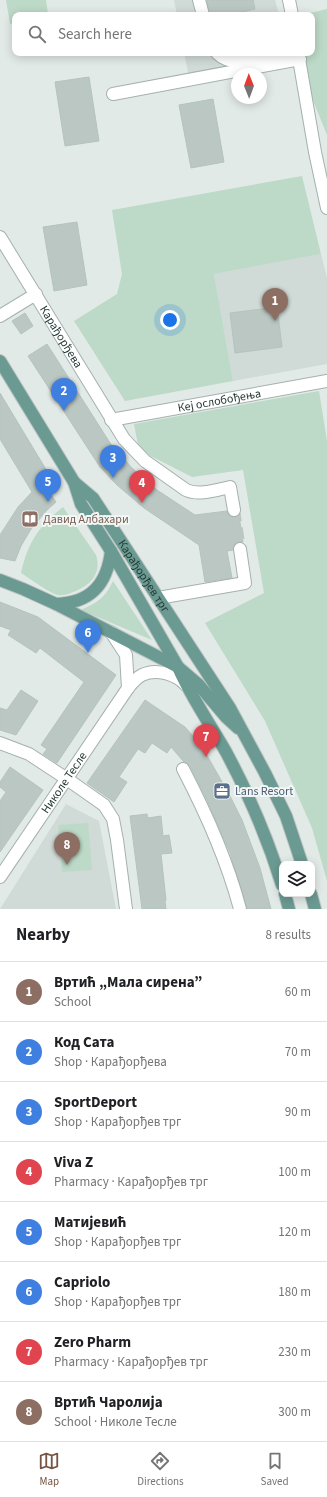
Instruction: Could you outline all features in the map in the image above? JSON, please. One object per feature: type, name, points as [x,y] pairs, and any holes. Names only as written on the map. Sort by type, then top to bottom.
[{"type":"main road","points":[[0,361],[74,482]]},
{"type":"main road","name":"Карађорђев трг","points":[[74,482],[81,504],[112,551],[178,667],[186,685],[219,739],[243,785],[262,825],[279,876]]},
{"type":"main road","name":"Карађорђев трг","points":[[74,482],[93,498],[208,672],[230,708],[286,816],[301,861]]},
{"type":"main road","points":[[56,604],[69,604],[76,602],[93,592],[105,577],[112,551]]},
{"type":"main road","points":[[4,582],[56,604],[178,667],[198,684],[226,718],[244,733]]},
{"type":"main road","points":[[286,897],[289,909]]},
{"type":"main road","points":[[312,897],[315,909]]},
{"type":"street","points":[[199,0],[202,12]]},
{"type":"street","points":[[289,0],[291,12]]},
{"type":"street","points":[[221,56],[226,60],[244,62],[269,56]]},
{"type":"street","points":[[113,94],[153,88],[299,56],[315,152],[327,208]]},
{"type":"street","name":"Карађорђева","points":[[0,237],[36,294],[111,420]]},
{"type":"street","name":"Карађорђева","points":[[0,316],[36,294]]},
{"type":"street","name":"Кеј ослобођења","points":[[111,420],[327,381]]},
{"type":"street","points":[[111,420],[124,439],[141,457],[159,472],[191,493],[199,493],[230,487],[234,510]]},
{"type":"street","points":[[158,598],[245,583],[240,549]]},
{"type":"street","points":[[111,632],[126,655],[128,688]]},
{"type":"street","name":"Николе Тесле","points":[[0,877],[128,688],[140,676],[152,672],[171,675],[181,679],[186,685]]},
{"type":"street","points":[[0,743],[29,754],[104,805],[113,819],[126,909]]},
{"type":"street","points":[[183,769],[202,806],[222,852],[232,877],[240,909]]},
{"type":"shaded area","points":[[174,0],[275,0],[278,12],[176,12]]},
{"type":"shaded area","points":[[185,56],[275,56],[189,77]]},
{"type":"shaded area","points":[[321,254],[327,278],[327,364],[233,381],[214,274]]},
{"type":"shaded area","points":[[66,804],[99,821],[116,909],[0,909]]},
{"type":"green space","points":[[6,0],[46,0],[48,12],[12,12],[12,24],[10,24]]},
{"type":"green space","points":[[327,9],[327,135],[310,93],[304,56],[315,56],[314,12]]},
{"type":"green space","points":[[302,176],[321,254],[214,274],[233,381],[125,401],[74,321],[117,294],[122,274],[112,210]]},
{"type":"green space","points":[[319,391],[327,441],[327,881],[312,828],[265,721],[205,623],[264,593],[243,470],[192,477],[139,450],[134,424]]},
{"type":"green space","points":[[63,507],[96,555],[97,568],[93,578],[85,586],[70,593],[60,595],[50,592],[21,573],[27,552],[41,528]]},
{"type":"green space","points":[[113,581],[152,640],[81,610],[104,596]]},
{"type":"green space","points":[[88,823],[92,870],[62,872],[58,825]]},
{"type":"building","points":[[207,0],[253,0],[255,9],[242,12],[209,12]]},
{"type":"building","points":[[89,77],[99,141],[65,146],[55,82]]},
{"type":"building","points":[[213,99],[224,162],[191,168],[179,105]]},
{"type":"building","points":[[77,222],[87,285],[54,291],[43,227]]},
{"type":"building","points":[[277,307],[282,347],[235,353],[230,313]]},
{"type":"building","points":[[25,313],[33,326],[21,334],[12,321]]},
{"type":"building","points":[[47,344],[112,446],[133,469],[157,490],[195,515],[227,511],[232,517],[239,516],[243,542],[236,543],[233,546],[233,550],[227,551],[232,578],[205,582],[199,545],[144,508],[117,485],[100,467],[28,356]]},
{"type":"building","points":[[0,393],[50,476],[42,481],[56,502],[31,529],[21,546],[15,561],[0,558],[0,535],[18,507],[32,492],[0,439]]},
{"type":"building","points":[[0,602],[38,617],[116,675],[57,763],[43,754],[47,749],[41,745],[84,682],[40,648],[36,653],[8,635],[11,630],[0,626]]},
{"type":"building","points":[[21,690],[38,701],[16,735],[0,730],[0,708],[7,710]]},
{"type":"building","points":[[145,700],[185,727],[201,745],[242,820],[260,868],[271,909],[247,909],[230,853],[207,800],[190,766],[184,762],[171,747],[167,753],[152,743],[145,753],[138,749],[119,777],[127,782],[114,802],[87,783]]},
{"type":"building","points":[[10,767],[43,790],[0,852],[0,801],[6,792],[0,787],[0,782]]},
{"type":"building","points":[[147,814],[148,818],[161,816],[163,836],[169,835],[172,853],[161,854],[166,909],[142,909],[130,816]]},
{"type":"tunnel","points":[[234,510],[240,549]]},
{"type":"place","name":"Вртић „Мала сирена”","points":[[275,321]]},
{"type":"place","name":"Код Сата","points":[[64,411]]},
{"type":"place","name":"SportDeport","points":[[113,478]]},
{"type":"place","name":"Матијевић","points":[[48,502]]},
{"type":"place","name":"Viva Z","points":[[142,503]]},
{"type":"place","name":"Давид Албахари","points":[[30,519]]},
{"type":"place","name":"Capriolo","points":[[88,653]]},
{"type":"place","name":"Zero Pharm","points":[[206,757]]},
{"type":"place","name":"Lans Resort","points":[[222,791]]},
{"type":"place","name":"Вртић Чаролија","points":[[67,865]]}]
